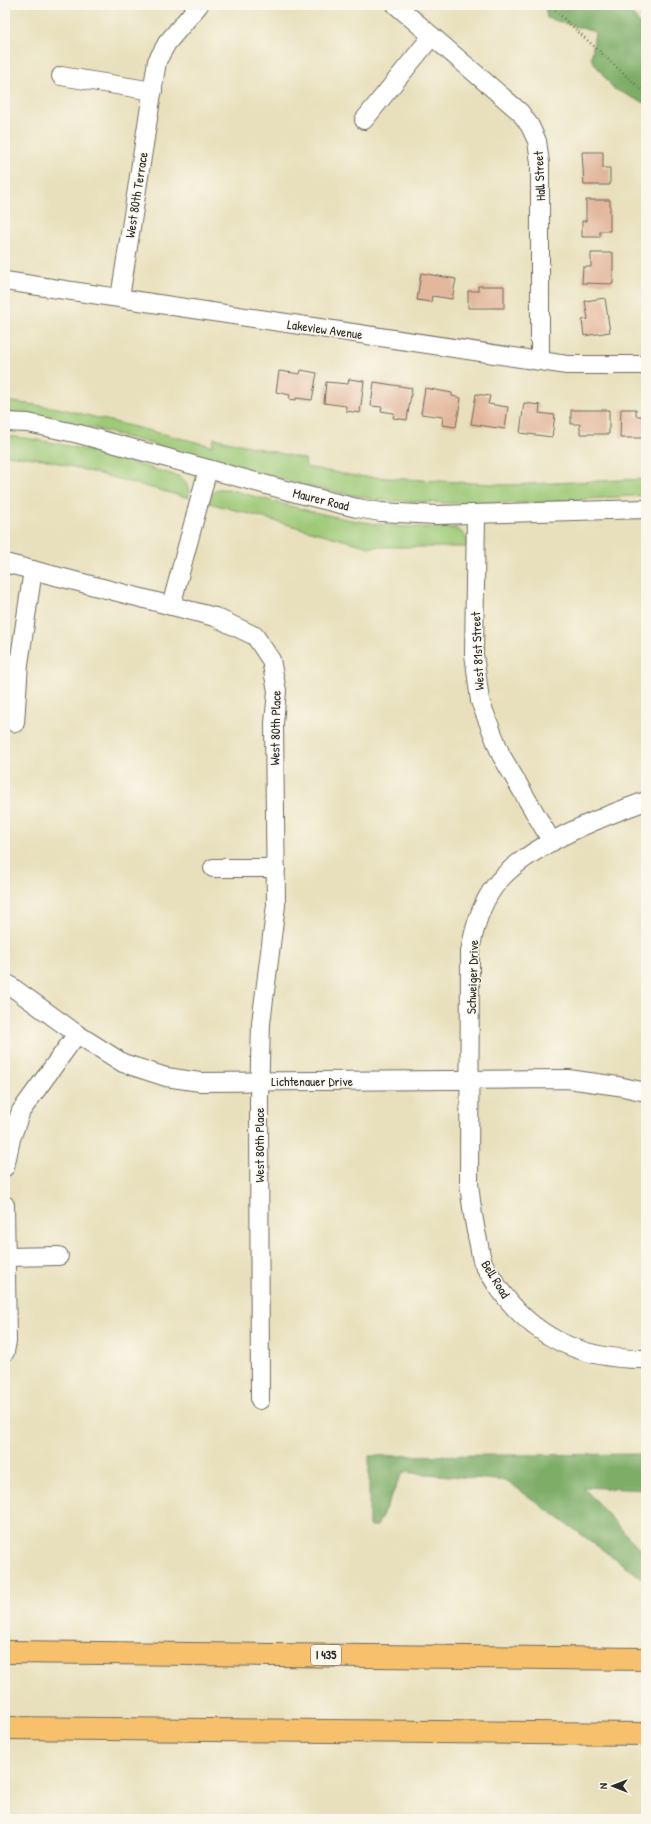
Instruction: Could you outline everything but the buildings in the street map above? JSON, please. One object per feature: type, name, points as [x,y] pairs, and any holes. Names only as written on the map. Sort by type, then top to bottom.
[{"type":"highway","name":"I 435","points":[[5,1652],[646,1659]]},
{"type":"highway","points":[[5,1728],[646,1734]]},
{"type":"street","name":"West 80th Terrace","points":[[120,298],[157,61],[167,44],[199,5]]},
{"type":"street","name":"Hall Street","points":[[396,5],[520,112],[530,126],[537,141],[540,184],[540,361]]},
{"type":"street","points":[[364,120],[432,36]]},
{"type":"street","points":[[61,76],[153,91]]},
{"type":"street","name":"Lakeview Avenue","points":[[5,281],[567,365],[646,365]]},
{"type":"street","name":"Maurer Road","points":[[5,422],[28,423],[79,434],[357,508],[413,515],[646,509]]},
{"type":"street","points":[[171,606],[208,469]]},
{"type":"street","name":"West 81st Street","points":[[476,514],[474,654],[480,701],[501,755],[552,842]]},
{"type":"street","name":"West 80th Place","points":[[5,563],[215,617],[255,636],[271,660],[277,691],[274,723],[276,905],[261,1023],[259,1081],[260,1400]]},
{"type":"street","points":[[15,723],[19,664],[33,570]]},
{"type":"street","name":"Schweiger Drive","points":[[470,1080],[470,952],[478,917],[495,886],[520,862],[552,842],[614,812],[646,800]]},
{"type":"street","points":[[213,868],[276,868]]},
{"type":"street","name":"Lichtenauer Drive","points":[[5,982],[77,1034],[123,1063],[166,1077],[200,1082],[568,1079],[618,1086],[646,1092]]},
{"type":"street","points":[[5,1167],[11,1140],[21,1111],[77,1034]]},
{"type":"street","name":"Bell Road","points":[[470,1080],[469,1182],[472,1215],[483,1262],[507,1299],[526,1320],[562,1344],[591,1354],[627,1359],[646,1359]]},
{"type":"street","points":[[5,1205],[7,1341],[5,1352]]},
{"type":"street","points":[[6,1257],[59,1256]]},
{"type":"path","points":[[549,5],[646,94]]},
{"type":"green space","points":[[545,5],[626,5],[646,33],[646,104],[614,89],[591,59],[595,32],[547,18]]},
{"type":"green space","points":[[5,401],[58,408],[212,446],[214,438],[305,459],[306,467],[355,476],[506,485],[646,479],[646,495],[532,503],[447,503],[378,500],[315,488],[70,422],[5,412]]},
{"type":"green space","points":[[5,436],[27,438],[71,447],[178,476],[184,480],[187,485],[189,498],[43,459],[5,455]]},
{"type":"green space","points":[[218,489],[228,489],[290,506],[374,524],[402,527],[453,528],[464,534],[468,547],[369,547],[206,502],[209,495]]},
{"type":"green space","points":[[646,1454],[646,1490],[583,1487],[646,1556],[646,1581],[507,1481],[403,1472],[377,1526],[369,1526],[369,1456]]}]
